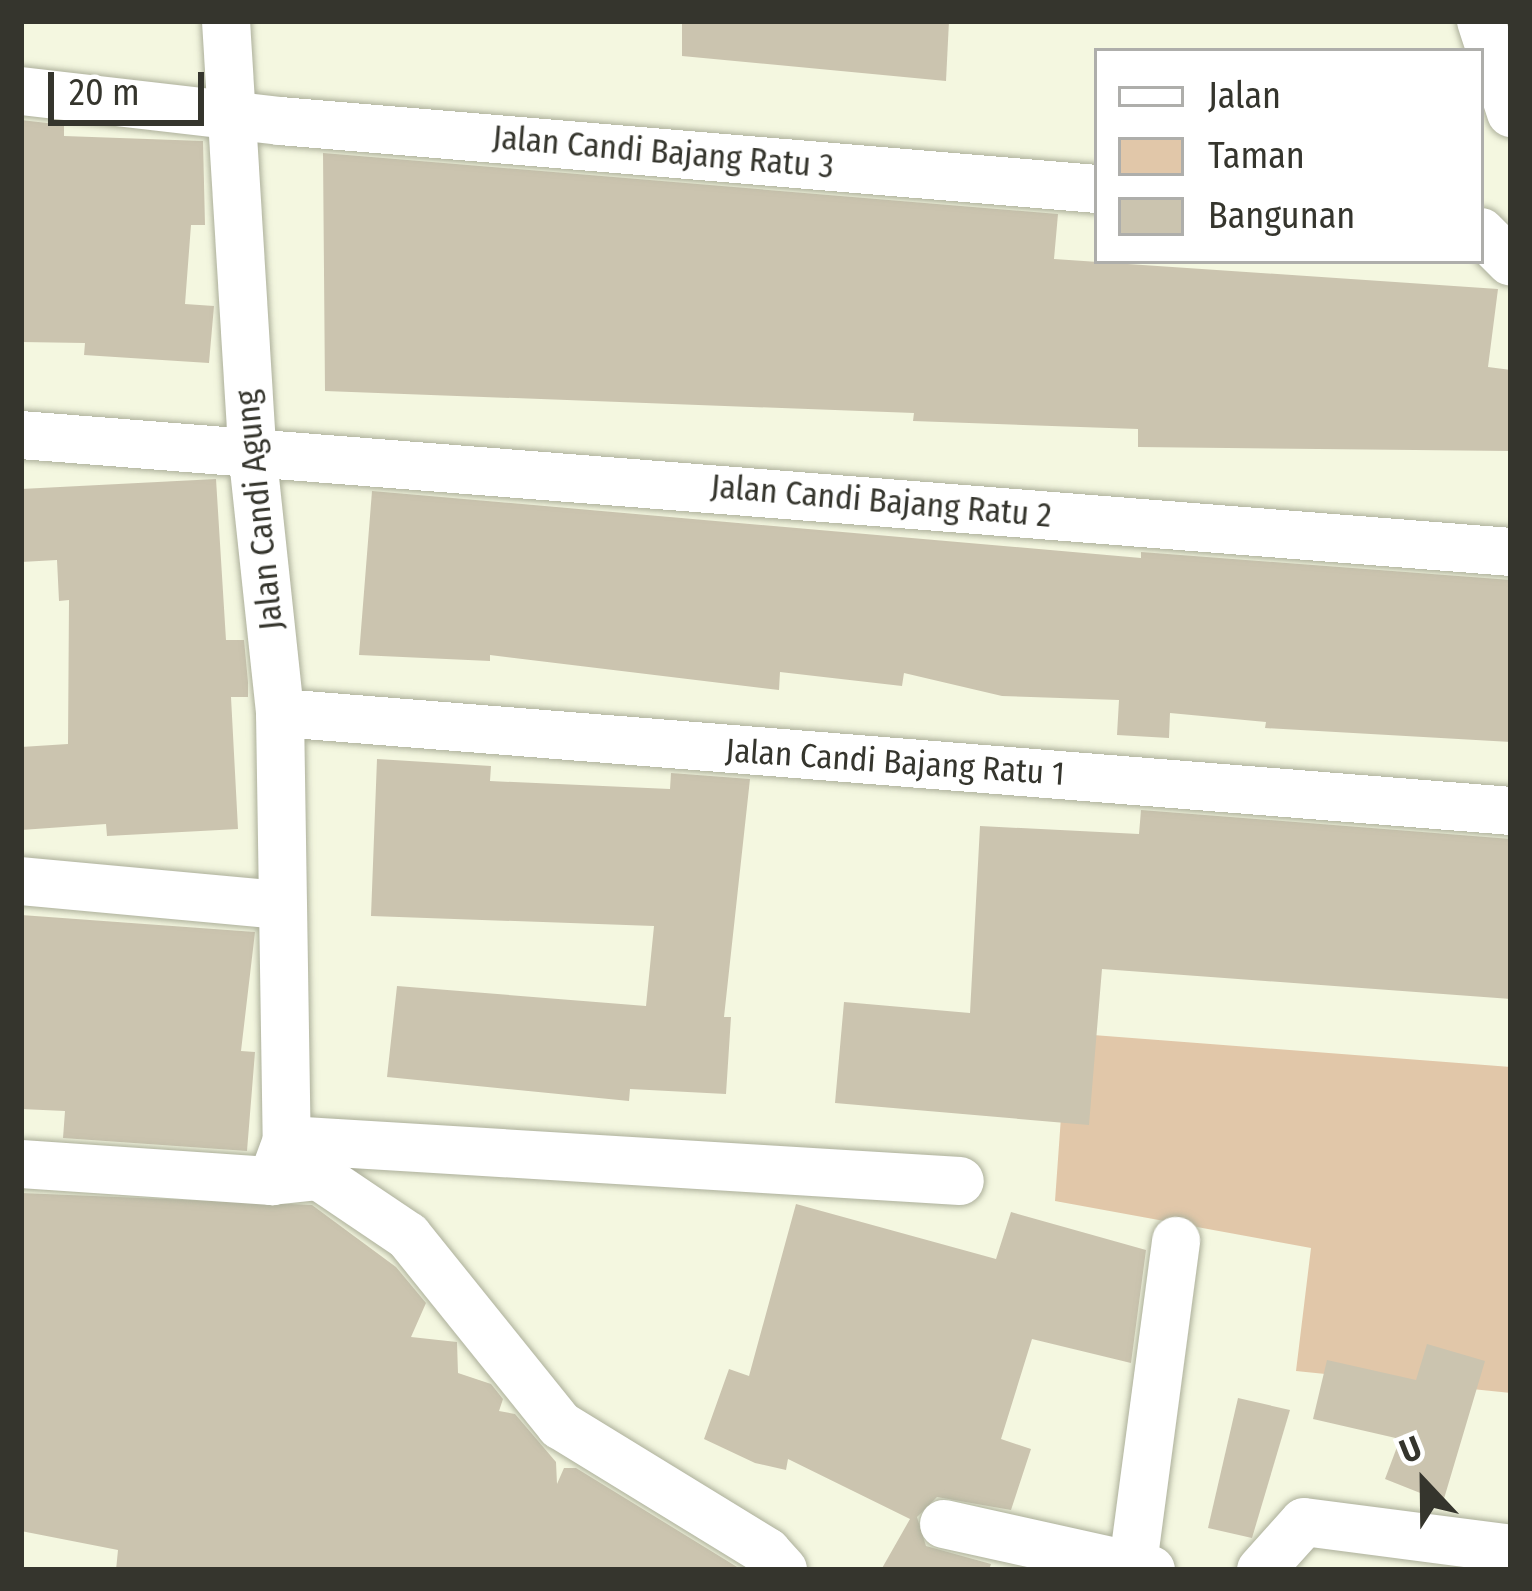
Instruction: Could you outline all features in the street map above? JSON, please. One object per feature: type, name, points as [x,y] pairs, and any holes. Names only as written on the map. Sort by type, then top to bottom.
[{"type":"street","name":"Jalan Candi Agung","points":[[226,21],[251,450],[280,713],[279,1160]]},
{"type":"street","points":[[1481,21],[1511,113]]},
{"type":"street","name":"Jalan Candi Bajang Ratu 3","points":[[21,91],[229,115],[1094,189]]},
{"type":"street","name":"Jalan Candi Bajang Ratu 2","points":[[21,435],[1511,552]]},
{"type":"street","name":"Jalan Candi Bajang Ratu 1","points":[[280,713],[1511,811]]},
{"type":"street","points":[[21,881],[282,905]]},
{"type":"street","points":[[21,1164],[279,1160],[960,1181]]},
{"type":"street","points":[[279,1160],[319,1176],[408,1236],[560,1425],[767,1552],[783,1570]]},
{"type":"street","points":[[944,1523],[1142,1567],[1176,1240]]},
{"type":"street","points":[[1262,1570],[1304,1522],[1511,1549]]},
{"type":"green space","points":[[1067,1033],[1511,1067],[1511,1393],[1296,1371],[1311,1248],[1055,1201]]},
{"type":"building","points":[[682,21],[949,21],[946,81],[682,56]]},
{"type":"building","points":[[21,120],[64,125],[64,136],[203,141],[205,225],[191,225],[185,304],[214,306],[209,363],[84,355],[85,343],[21,342]]},
{"type":"building","points":[[323,153],[1058,214],[1054,259],[1498,289],[1488,367],[1511,370],[1511,451],[1138,447],[1138,429],[913,421],[914,413],[325,391]]},
{"type":"building","points":[[216,479],[226,640],[244,640],[248,682],[248,697],[231,697],[238,829],[107,836],[106,824],[21,830],[21,747],[68,744],[69,600],[59,601],[57,560],[21,562],[21,489]]},
{"type":"building","points":[[372,491],[1141,558],[1141,552],[1511,580],[1511,742],[1265,728],[1266,722],[1170,713],[1169,738],[1117,735],[1119,700],[1002,696],[904,673],[902,686],[780,672],[779,690],[490,655],[490,661],[359,655]]},
{"type":"building","points":[[377,759],[491,766],[490,781],[670,789],[671,773],[750,779],[724,1017],[731,1017],[726,1094],[630,1089],[629,1101],[387,1077],[397,986],[646,1006],[654,926],[371,916]]},
{"type":"building","points":[[1141,810],[1511,839],[1511,999],[1102,969],[1089,1125],[835,1103],[844,1002],[970,1013],[980,826],[1139,834]]},
{"type":"building","points":[[21,915],[255,932],[241,1051],[255,1052],[247,1151],[63,1138],[65,1111],[21,1109]]},
{"type":"building","points":[[21,1193],[312,1205],[396,1267],[426,1303],[411,1337],[457,1342],[458,1373],[491,1384],[503,1399],[499,1411],[515,1414],[556,1462],[557,1484],[564,1468],[576,1468],[742,1570],[116,1570],[118,1550],[21,1531]]},
{"type":"building","points":[[796,1204],[996,1259],[1011,1212],[1146,1250],[1131,1363],[1032,1339],[1001,1439],[1031,1449],[1011,1510],[937,1497],[917,1517],[926,1546],[991,1564],[989,1570],[881,1570],[910,1519],[788,1459],[786,1470],[755,1463],[704,1439],[729,1369],[749,1376]]},
{"type":"building","points":[[1427,1344],[1485,1361],[1443,1502],[1385,1479],[1400,1439],[1313,1419],[1327,1360],[1416,1380]]},
{"type":"building","points":[[1238,1398],[1290,1410],[1252,1538],[1208,1528]]}]
